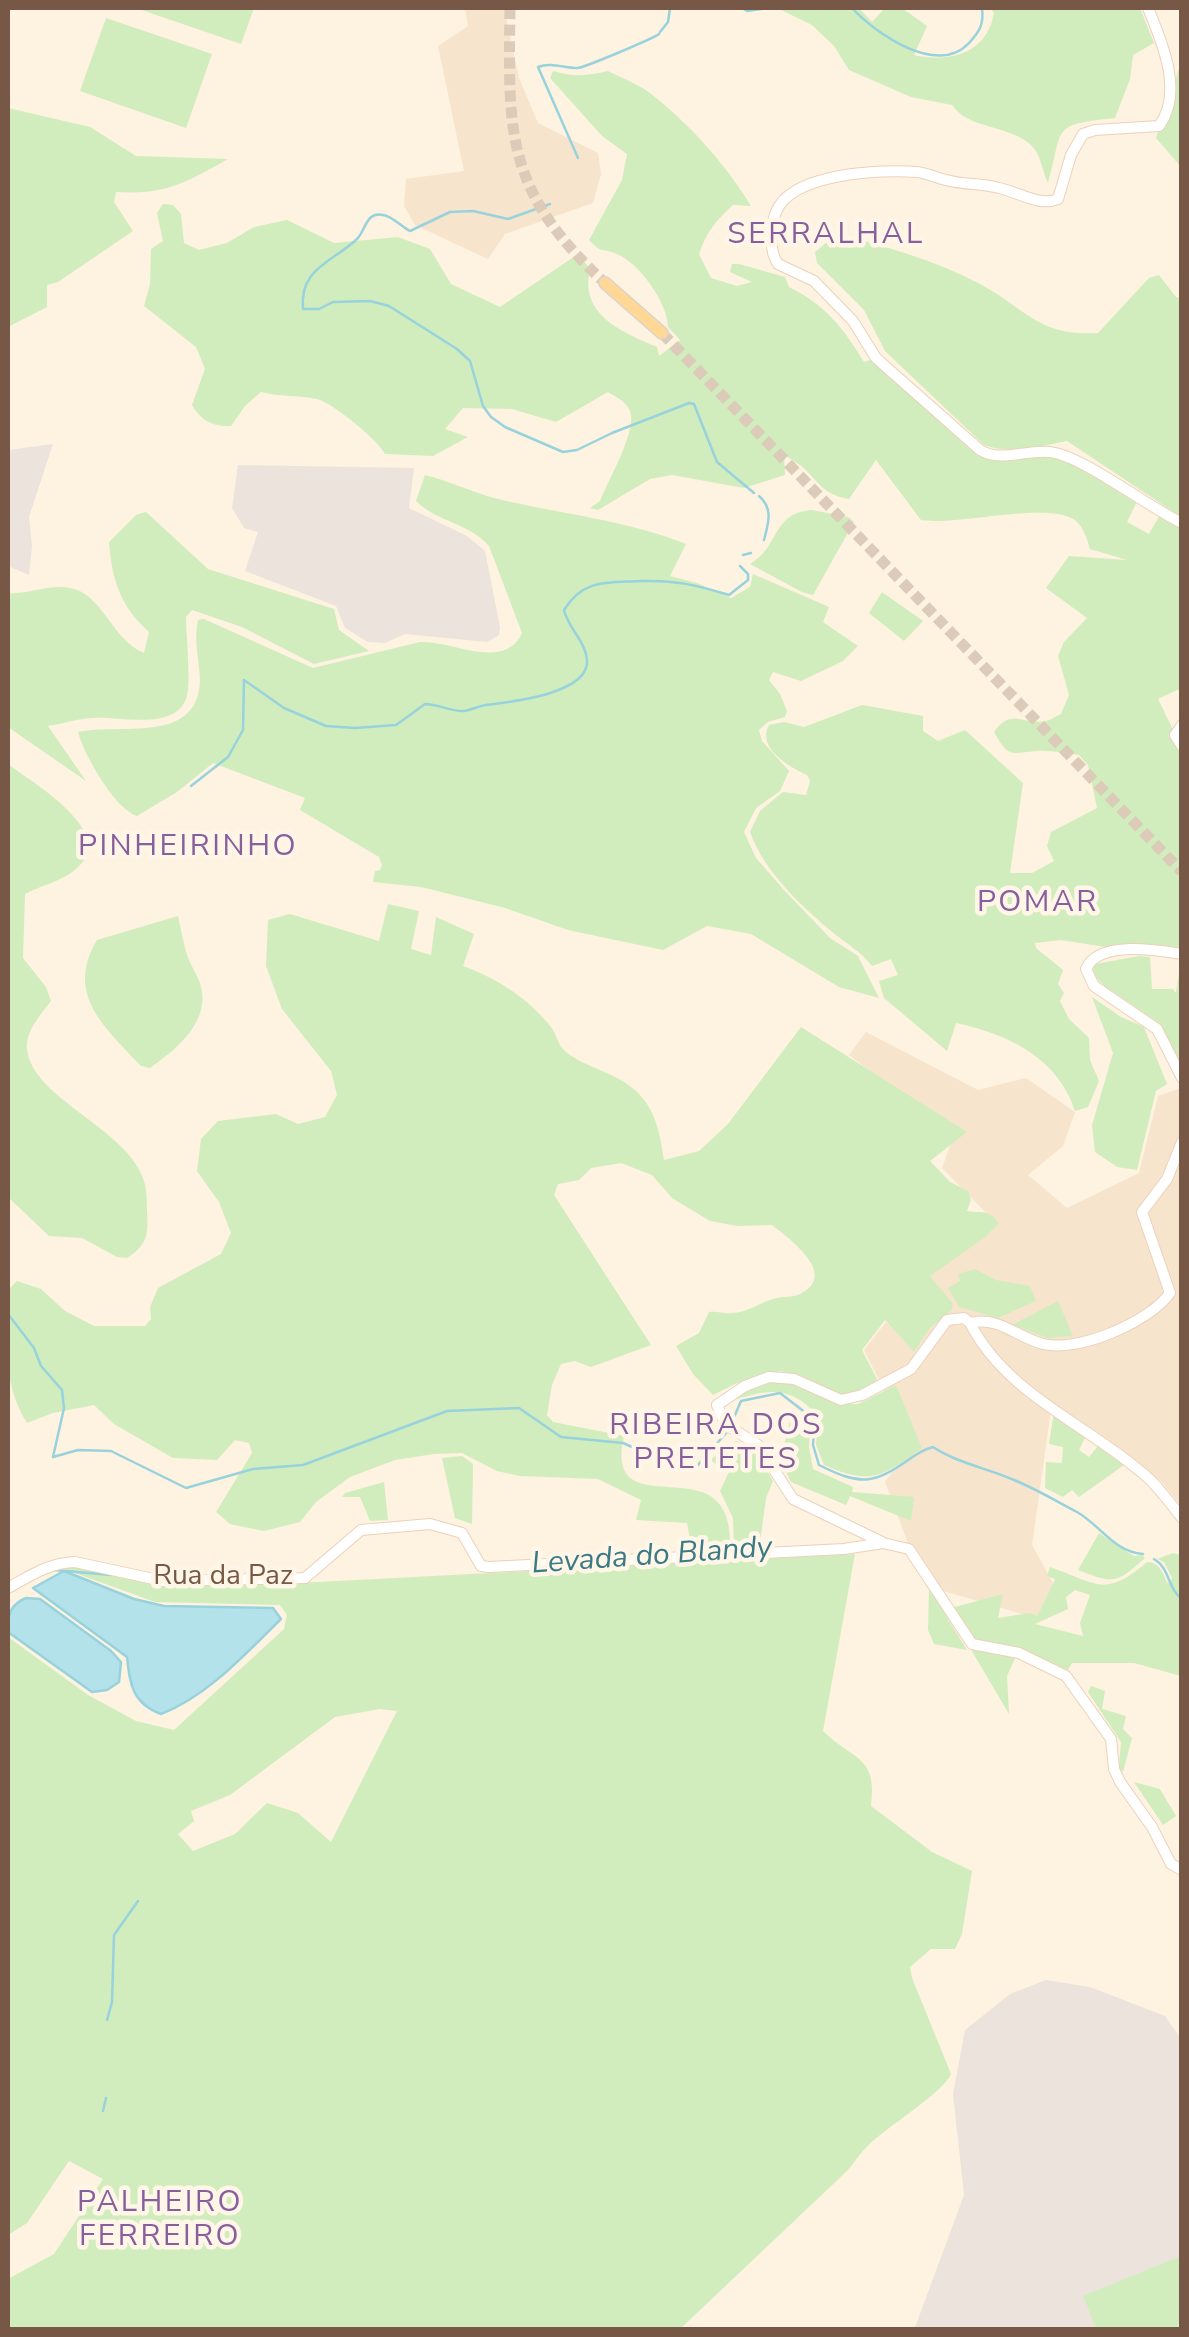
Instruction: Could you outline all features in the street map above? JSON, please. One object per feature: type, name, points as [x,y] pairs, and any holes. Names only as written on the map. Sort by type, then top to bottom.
[{"type":"main road","points":[[605,282],[662,333]]},
{"type":"street","points":[[1148,8],[1165,52],[1170,97],[1163,120],[1159,126],[1082,134],[1060,194],[1053,202],[928,174],[898,172],[816,181],[786,197],[773,222],[772,246],[778,264],[814,281],[853,321],[876,358],[980,450],[996,457],[1051,452],[1074,459],[1182,523]]},
{"type":"street","points":[[1182,725],[1175,735],[1182,746]]},
{"type":"street","points":[[1182,954],[1158,950],[1100,954],[1089,961],[1086,974],[1094,986],[1152,1024],[1182,1078]]},
{"type":"street","points":[[970,1323],[984,1320],[1004,1325],[1045,1344],[1077,1343],[1123,1329],[1162,1303],[1170,1293],[1142,1212],[1167,1179],[1182,1142]]},
{"type":"street","points":[[882,1542],[793,1499],[758,1445],[725,1424],[718,1405],[744,1386],[769,1377],[794,1379],[841,1400],[862,1395],[911,1369],[946,1320],[964,1318],[1005,1374],[1140,1471],[1182,1518]]},
{"type":"street","name":"Rua da Paz","points":[[8,1588],[40,1569],[75,1562],[163,1582],[305,1578],[360,1530],[430,1524],[462,1534],[481,1566],[489,1567],[844,1549],[882,1542],[909,1550],[967,1640],[1020,1654],[1066,1676],[1111,1739],[1114,1769],[1120,1782],[1152,1827],[1167,1857],[1182,1870]]},
{"type":"shaded area","points":[[465,8],[504,8],[519,78],[538,123],[598,153],[601,174],[593,203],[505,234],[488,259],[415,225],[404,206],[406,179],[464,171],[438,46],[468,26]]},
{"type":"shaded area","points":[[53,444],[29,517],[29,575],[8,566],[8,450]]},
{"type":"shaded area","points":[[238,465],[414,468],[409,508],[467,536],[485,551],[499,635],[487,642],[405,634],[385,643],[368,642],[345,628],[336,606],[245,571],[258,532],[244,528],[232,508]]},
{"type":"shaded area","points":[[866,1032],[978,1090],[1026,1078],[1075,1112],[1063,1146],[1028,1175],[1067,1208],[1139,1173],[1158,1096],[1181,1088],[1181,1506],[1162,1482],[1052,1403],[1032,1545],[1053,1583],[1036,1618],[940,1590],[909,1546],[885,1482],[912,1446],[864,1350],[886,1322],[909,1344],[931,1267],[995,1222],[942,1168],[954,1135],[849,1055]]},
{"type":"shaded area","points":[[1046,1980],[1090,1987],[1165,2016],[1181,2039],[1181,2329],[914,2330],[964,2195],[953,2094],[965,2030],[1010,1994]]},
{"type":"green space","points":[[136,8],[254,8],[241,44]]},
{"type":"green space","points":[[777,8],[859,8],[872,22],[885,8],[902,8],[927,26],[914,55],[927,57],[953,56],[975,46],[990,27],[994,13],[990,8],[1140,8],[1154,43],[1133,55],[1130,79],[1115,118],[1079,123],[1063,132],[1048,183],[1037,153],[1022,138],[968,119],[952,105],[911,97],[849,70],[834,46],[812,25]]},
{"type":"green space","points":[[106,18],[212,54],[186,128],[80,91]]},
{"type":"green space","points":[[1181,63],[1181,167],[1156,138]]},
{"type":"green space","points":[[553,71],[580,75],[608,71],[639,86],[683,121],[731,176],[751,206],[733,205],[708,233],[699,254],[711,278],[737,286],[752,282],[730,272],[732,264],[785,277],[789,287],[833,319],[864,362],[876,358],[980,450],[1051,452],[1138,499],[1127,522],[1149,534],[1161,513],[1181,523],[1181,691],[1158,699],[1181,746],[1181,950],[1112,948],[1061,940],[1035,943],[1063,970],[1058,984],[1064,993],[1060,1001],[1069,1019],[1089,1038],[1090,1060],[1099,1081],[1088,1107],[1075,1111],[1057,1076],[1044,1063],[994,1034],[956,1023],[947,1051],[884,998],[879,981],[898,975],[891,959],[872,966],[811,914],[775,875],[750,832],[760,811],[783,792],[806,795],[810,781],[771,748],[766,733],[769,725],[784,722],[804,727],[862,705],[923,716],[923,731],[938,741],[965,730],[1023,783],[1010,873],[1032,873],[1054,861],[1047,846],[1051,832],[1097,808],[1088,765],[1079,755],[1010,752],[994,732],[1011,719],[1038,722],[1061,714],[1069,695],[1058,656],[1064,642],[1087,618],[1046,588],[1069,556],[1127,560],[1090,549],[1079,524],[1064,515],[1026,513],[921,520],[876,460],[849,499],[829,492],[784,454],[785,475],[744,488],[672,475],[650,479],[598,510],[590,508],[600,501],[631,424],[628,407],[608,392],[556,422],[512,409],[463,408],[445,429],[468,437],[433,456],[385,454],[354,423],[317,399],[261,392],[231,426],[208,422],[192,405],[205,369],[196,347],[144,306],[150,284],[151,249],[163,241],[157,213],[163,204],[173,205],[181,214],[184,243],[199,250],[227,243],[254,227],[287,220],[334,243],[398,237],[430,249],[451,284],[500,307],[578,254],[590,269],[591,298],[606,320],[657,347],[659,356],[680,340],[668,327],[658,296],[643,275],[626,259],[601,250],[589,240],[622,180],[627,154],[602,136],[550,78]]},
{"type":"green space","points":[[8,108],[90,127],[136,156],[228,159],[175,186],[116,192],[114,202],[133,231],[58,282],[47,285],[47,307],[8,327]]},
{"type":"green space","points":[[837,234],[944,267],[994,292],[1046,326],[1078,333],[1098,333],[1149,278],[1159,275],[1181,299],[1181,517],[1067,441],[1015,449],[984,445],[885,351],[864,310],[817,263],[815,252]]},
{"type":"green space","points":[[425,475],[498,499],[617,523],[686,544],[670,576],[731,598],[750,587],[753,574],[829,607],[823,622],[858,646],[843,661],[801,681],[773,672],[769,680],[787,711],[785,717],[768,722],[759,730],[762,741],[789,771],[780,791],[756,808],[744,832],[756,858],[783,889],[830,938],[858,956],[879,998],[839,987],[751,934],[707,926],[663,950],[568,930],[505,908],[421,887],[373,882],[375,871],[382,865],[379,857],[300,810],[305,798],[213,763],[177,792],[137,816],[119,803],[94,767],[78,732],[153,727],[185,715],[196,702],[200,682],[198,620],[204,619],[313,668],[420,642],[490,652],[514,645],[522,633],[489,546],[416,501]]},
{"type":"green space","points":[[812,510],[848,517],[854,522],[813,595],[750,564],[760,557],[789,517]]},
{"type":"green space","points":[[146,512],[208,569],[334,609],[339,630],[369,651],[314,664],[242,627],[192,610],[186,617],[188,689],[181,707],[172,714],[146,720],[88,718],[48,726],[86,781],[8,727],[8,593],[62,587],[81,592],[91,598],[123,638],[144,653],[149,632],[119,592],[109,542],[136,515]]},
{"type":"green space","points":[[882,592],[923,621],[904,641],[869,613]]},
{"type":"green space","points":[[8,764],[50,794],[87,837],[88,851],[80,865],[61,879],[25,894],[23,958],[46,987],[51,1001],[31,1030],[27,1049],[33,1067],[45,1083],[135,1162],[144,1181],[147,1233],[127,1258],[117,1257],[82,1238],[49,1236],[8,1197]]},
{"type":"green space","points":[[388,904],[419,911],[411,949],[431,955],[436,917],[474,934],[463,966],[500,983],[522,999],[551,1027],[560,1046],[571,1055],[631,1086],[654,1117],[664,1160],[699,1151],[728,1124],[801,1027],[967,1132],[930,1161],[950,1182],[968,1191],[971,1200],[967,1211],[988,1213],[999,1223],[930,1276],[953,1304],[952,1310],[930,1328],[914,1352],[885,1320],[862,1350],[879,1383],[848,1394],[832,1394],[800,1375],[779,1371],[713,1395],[693,1374],[676,1346],[699,1333],[709,1312],[744,1311],[797,1295],[811,1286],[815,1277],[808,1258],[772,1225],[737,1226],[710,1221],[672,1198],[652,1175],[621,1163],[591,1168],[579,1180],[558,1184],[554,1195],[651,1345],[591,1367],[575,1361],[561,1364],[552,1385],[547,1415],[553,1422],[624,1436],[622,1462],[629,1477],[642,1484],[699,1491],[715,1499],[726,1516],[729,1546],[692,1550],[687,1523],[636,1520],[641,1500],[598,1479],[520,1476],[497,1471],[462,1453],[395,1460],[350,1477],[316,1502],[300,1522],[264,1531],[230,1524],[216,1512],[252,1453],[249,1443],[235,1440],[217,1460],[173,1458],[114,1424],[94,1405],[27,1423],[9,1374],[8,1290],[17,1281],[41,1289],[65,1311],[94,1326],[145,1326],[151,1319],[150,1307],[158,1288],[221,1254],[231,1233],[219,1202],[197,1171],[201,1139],[218,1121],[276,1114],[298,1124],[325,1117],[337,1095],[331,1071],[282,1009],[266,966],[268,920],[290,914],[379,941]]},
{"type":"green space","points":[[178,916],[187,955],[201,987],[202,1004],[186,1036],[150,1068],[141,1066],[94,1009],[85,978],[88,960],[97,940]]},
{"type":"green space","points":[[1150,957],[1152,989],[1173,989],[1176,993],[1181,960],[1181,1069],[1159,1023],[1104,986],[1092,973],[1095,964]]},
{"type":"green space","points":[[1092,997],[1144,1027],[1167,1084],[1156,1091],[1137,1170],[1117,1167],[1095,1152],[1092,1125],[1113,1053]]},
{"type":"green space","points":[[975,1269],[996,1280],[1030,1286],[1036,1301],[998,1318],[959,1307],[948,1288],[960,1281],[958,1274]]},
{"type":"green space","points":[[1058,1301],[1073,1336],[1048,1338],[1012,1325]]},
{"type":"green space","points":[[770,1380],[793,1384],[840,1404],[858,1404],[896,1385],[922,1448],[875,1475],[853,1475],[824,1465],[816,1445],[818,1417],[800,1400],[771,1392],[737,1399],[735,1396]]},
{"type":"green space","points":[[793,1410],[810,1424],[813,1469],[853,1487],[852,1492],[914,1497],[911,1521],[850,1496],[846,1505],[791,1482],[780,1460]]},
{"type":"green space","points":[[1054,1412],[1087,1434],[1079,1450],[1089,1457],[1098,1446],[1124,1465],[1079,1497],[1072,1490],[1063,1497],[1045,1488],[1046,1462],[1062,1463],[1063,1447],[1049,1444]]},
{"type":"green space","points":[[736,1441],[752,1446],[773,1481],[766,1498],[760,1543],[734,1545],[733,1518],[720,1491],[729,1472],[710,1460]]},
{"type":"green space","points":[[462,1456],[473,1464],[472,1524],[455,1518],[442,1458]]},
{"type":"green space","points":[[384,1482],[388,1520],[370,1521],[360,1497],[342,1497],[345,1493]]},
{"type":"green space","points":[[1099,1533],[1134,1556],[1145,1558],[1114,1579],[1078,1570]]},
{"type":"green space","points":[[1173,1553],[1181,1555],[1181,1676],[1134,1663],[1072,1663],[1068,1670],[1021,1649],[972,1639],[951,1608],[1003,1594],[998,1618],[1030,1613],[1037,1616],[1055,1579],[1047,1576],[1050,1567],[1091,1582],[1111,1584],[1147,1562],[1160,1569],[1168,1584],[1172,1578],[1164,1562],[1157,1559]],"holes":[[[1075,1590],[1090,1595],[1080,1623],[1083,1636],[1035,1624],[1068,1609],[1066,1597]]]},
{"type":"green space","points":[[855,1554],[823,1731],[867,1768],[871,1777],[871,1806],[932,1852],[972,1871],[962,1934],[955,1949],[931,1949],[910,1967],[951,2074],[928,2098],[870,2143],[848,2170],[680,2329],[8,2329],[8,2279],[54,2254],[103,2179],[69,2161],[27,2223],[8,2235],[8,1637],[88,1695],[136,1721],[174,1730],[284,1629],[287,1615],[280,1605],[155,1602],[64,1569],[35,1577],[46,1570],[75,1564],[160,1586],[299,1583]],"holes":[[[380,1709],[397,1711],[331,1842],[298,1813],[267,1803],[235,1834],[193,1851],[178,1834],[194,1821],[191,1811],[230,1795],[335,1717]]]},
{"type":"green space","points":[[929,1588],[967,1650],[934,1644],[928,1630]]},
{"type":"green space","points":[[970,1648],[1016,1656],[1007,1676],[1009,1714]]},
{"type":"green space","points":[[1091,1686],[1105,1691],[1102,1709],[1126,1716],[1123,1729],[1132,1738],[1123,1772],[1119,1767],[1121,1742],[1088,1692]]},
{"type":"green space","points":[[1134,1782],[1160,1789],[1176,1816],[1163,1825]]},
{"type":"green space","points":[[1181,2256],[1181,2317],[1177,2329],[1096,2329],[1083,2296]]},
{"type":"water","points":[[64,1571],[134,1599],[164,1606],[273,1608],[281,1619],[210,1685],[161,1714],[151,1710],[134,1692],[127,1657],[33,1588]]},
{"type":"water","points":[[26,1598],[40,1599],[111,1651],[121,1662],[119,1682],[107,1690],[92,1692],[8,1632],[11,1611]]},
{"type":"waterway","points":[[660,32],[668,22],[670,8]]},
{"type":"waterway","points":[[742,8],[768,8]]},
{"type":"waterway","points":[[852,8],[875,29],[907,48],[940,55],[956,52],[973,39],[982,23],[982,8]]},
{"type":"waterway","points":[[578,158],[538,67],[582,67],[659,34]]},
{"type":"waterway","points":[[550,204],[508,219],[473,211],[450,212],[410,231],[386,216],[373,216],[357,239],[312,275],[303,295],[303,309],[319,309],[333,302],[370,301],[389,306],[470,361],[483,406],[491,417],[563,452],[694,404],[717,462],[754,493]]},
{"type":"waterway","points":[[759,496],[768,511],[764,540]]},
{"type":"waterway","points":[[743,555],[751,553]]},
{"type":"waterway","points":[[191,786],[228,757],[243,730],[244,680],[284,708],[326,726],[355,728],[396,725],[425,704],[464,711],[529,698],[562,688],[584,672],[586,653],[564,610],[580,592],[598,584],[654,581],[729,595],[748,580],[740,566]]},
{"type":"waterway","points":[[8,1314],[34,1348],[41,1366],[62,1390],[64,1408],[53,1457],[78,1450],[111,1451],[186,1488],[253,1469],[303,1465],[447,1411],[519,1408],[561,1437],[623,1443],[668,1463],[697,1466],[727,1432]]},
{"type":"waterway","points":[[732,1422],[741,1401],[780,1393],[815,1420],[813,1445],[819,1465],[833,1472],[857,1479],[876,1478],[933,1447],[1038,1491],[1085,1517],[1124,1548],[1143,1554]]},
{"type":"waterway","points":[[1154,1559],[1182,1599]]},
{"type":"waterway","name":"Levada do Blandy","points":[[54,1570],[111,1575]]},
{"type":"waterway","points":[[107,2020],[112,2002],[114,1935],[138,1901]]},
{"type":"waterway","points":[[103,2111],[106,2098]]},
{"type":"tunnel","points":[[510,8],[510,92],[520,159],[548,219],[605,283]]},
{"type":"tunnel","points":[[662,333],[1182,872]]},
{"type":"district","name":"SERRALHAL","points":[[826,236]]},
{"type":"district","name":"PINHEIRINHO","points":[[188,848]]},
{"type":"district","name":"POMAR","points":[[1038,904]]},
{"type":"district","name":"RIBEIRA DOS PRETETES","points":[[716,1444]]},
{"type":"district","name":"PALHEIRO FERREIRO","points":[[160,2221]]}]
